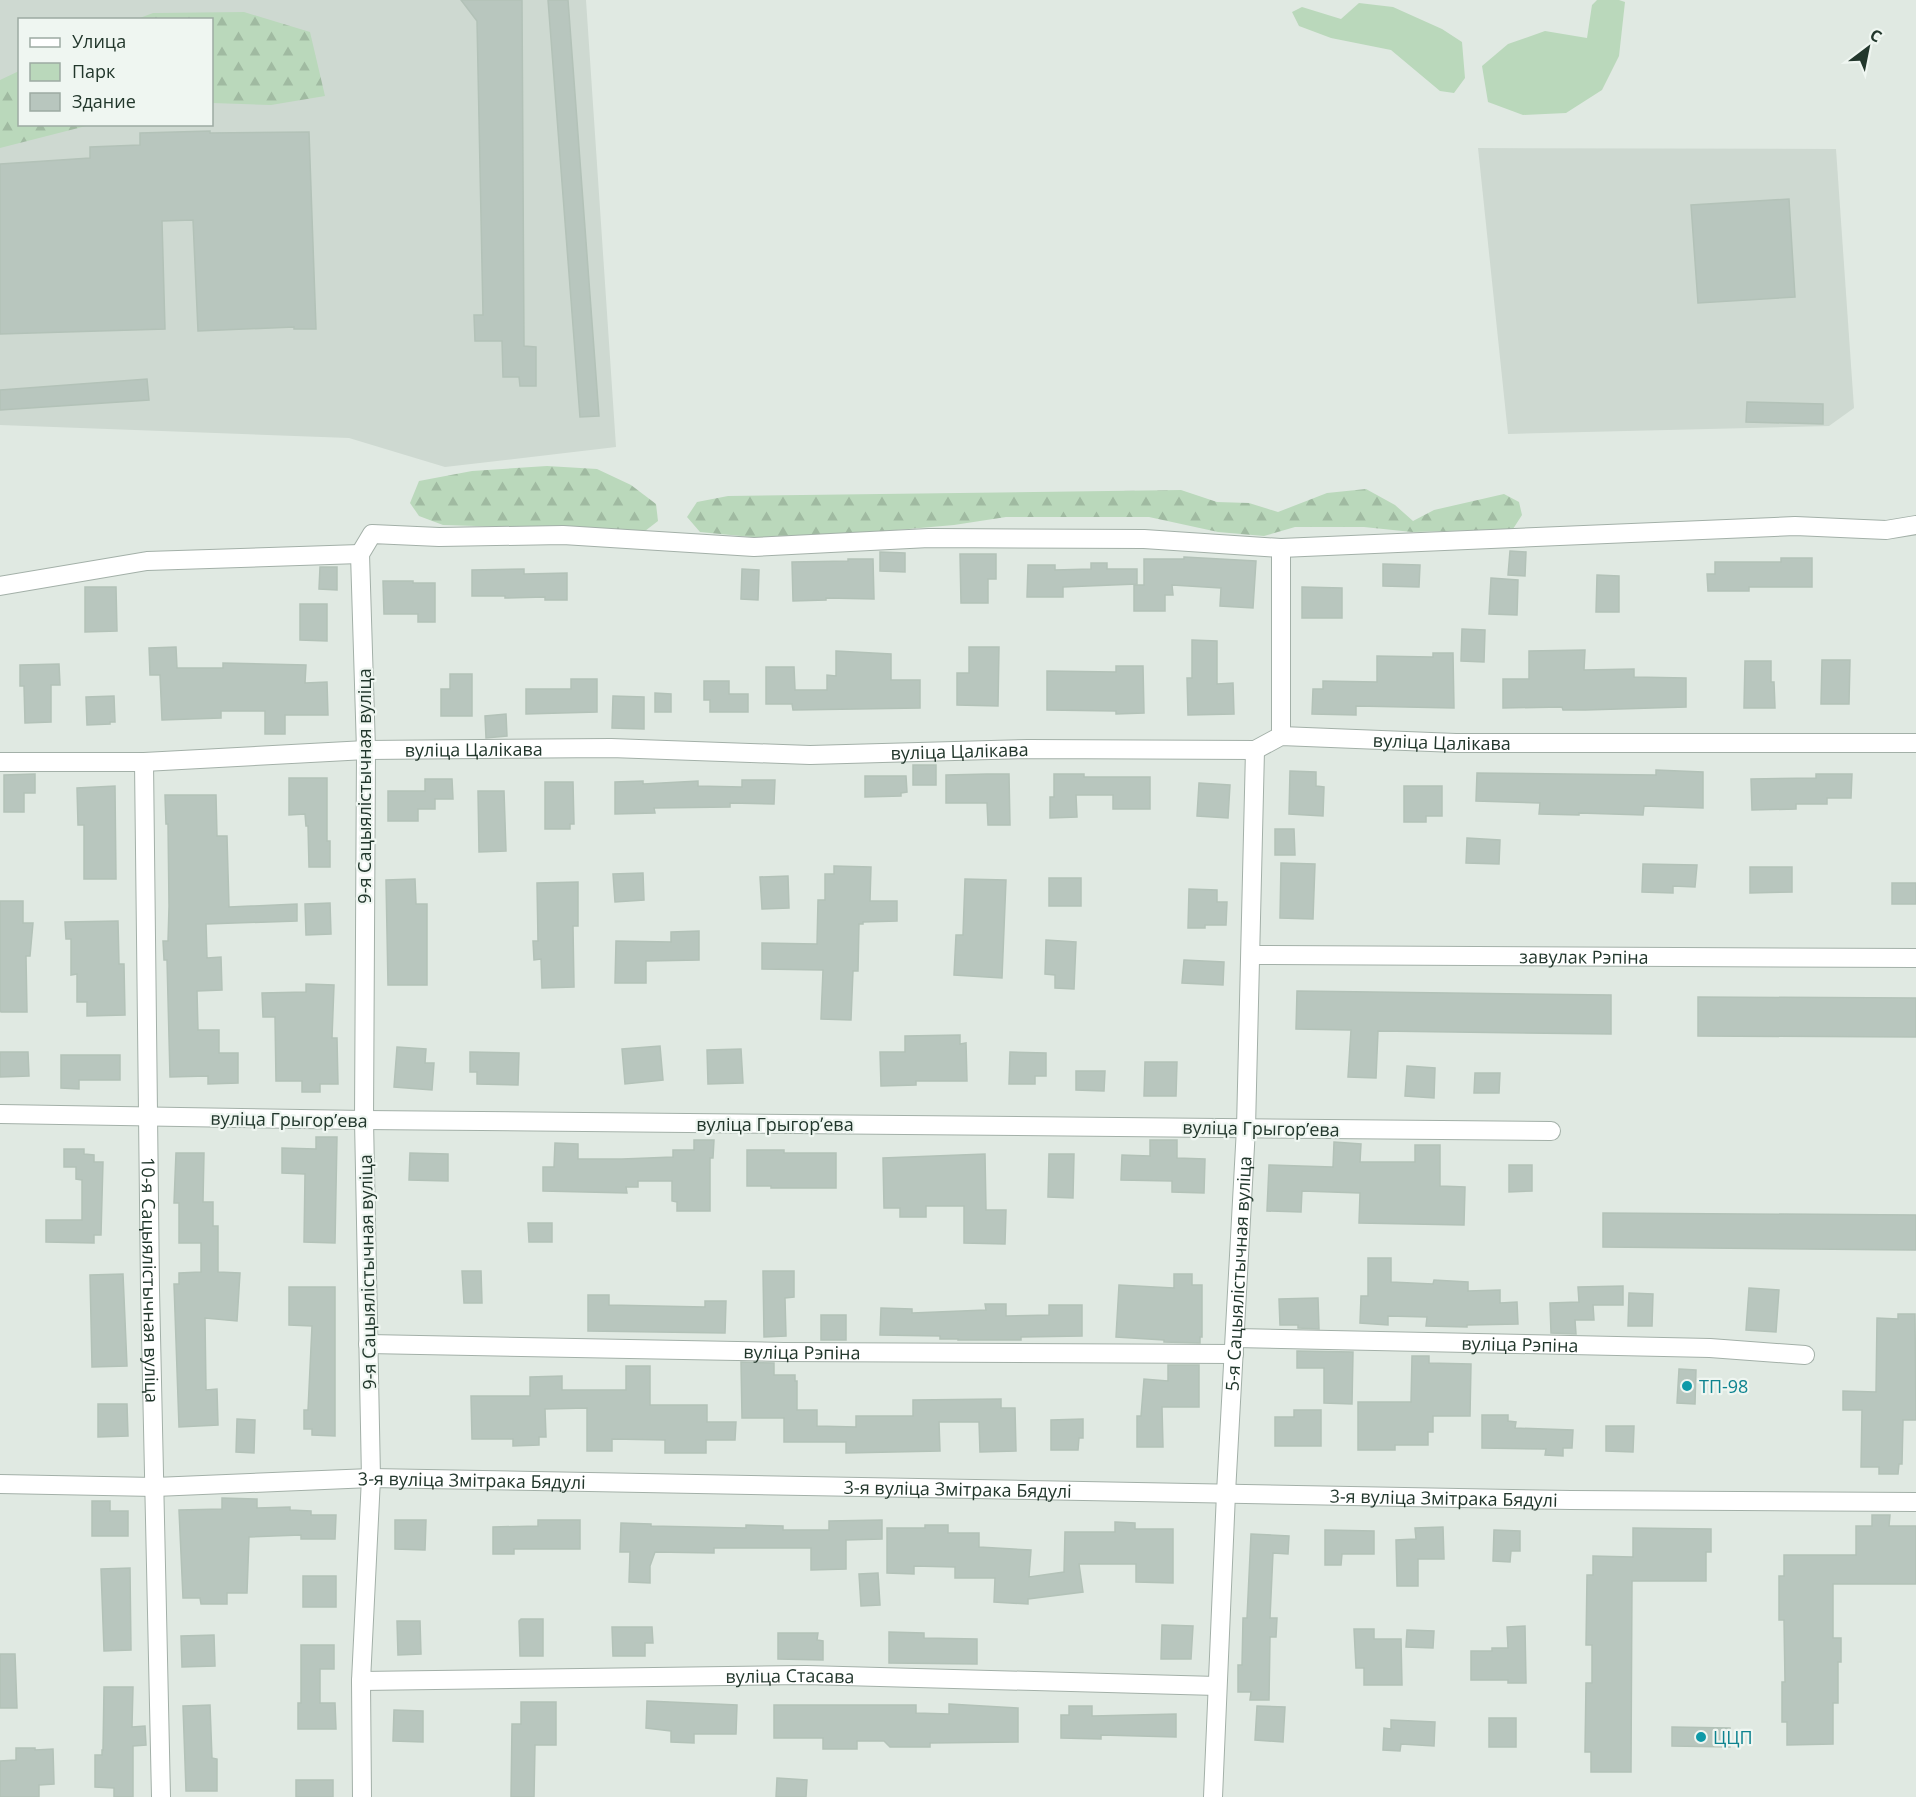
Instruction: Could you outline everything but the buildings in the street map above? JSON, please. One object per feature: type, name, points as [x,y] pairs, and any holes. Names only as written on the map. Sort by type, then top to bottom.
[{"type":"street","points":[[0,586],[147,561],[360,554],[372,534],[439,537],[563,535],[754,547],[941,538],[1144,539],[1281,548],[1796,526],[1887,530],[1916,525]]},
{"type":"street","points":[[1281,548],[1281,736]]},
{"type":"street","name":"9-я Сацыялістычная вуліца","points":[[360,554],[366,750],[364,1120],[371,1478],[361,1681],[362,1797]]},
{"type":"street","name":"вуліца Цалікава","points":[[0,762],[144,762],[366,750],[611,748],[810,755],[1028,749],[1255,750],[1281,736],[1456,743],[1916,743]]},
{"type":"street","name":"5-я Сацыялістычная вуліца","points":[[1213,1797],[1226,1493],[1246,1128],[1252,955],[1255,750]]},
{"type":"street","name":"10-я Сацыялістычная вуліца","points":[[144,762],[148,1116],[161,1797]]},
{"type":"street","name":"завулак Рэпіна","points":[[1252,955],[1916,958]]},
{"type":"street","name":"вуліца Грыгорʼева","points":[[0,1114],[364,1120],[1551,1131]]},
{"type":"street","name":"вуліца Рэпіна","points":[[368,1344],[795,1353],[1234,1346],[1710,1348],[1805,1355]]},
{"type":"street","name":"3-я вуліца Змітрака Бядулі","points":[[0,1484],[155,1487],[371,1478],[1571,1500],[1916,1502]]},
{"type":"street","name":"вуліца Стасава","points":[[361,1681],[806,1675],[1218,1686]]},
{"type":"shaded area","points":[[0,0],[586,0],[616,447],[445,467],[349,438],[0,425]]},
{"type":"shaded area","points":[[1478,148],[1836,149],[1854,408],[1829,426],[1508,434]]},
{"type":"green space","points":[[1597,0],[1625,2],[1619,56],[1602,90],[1566,113],[1523,115],[1488,102],[1482,66],[1508,44],[1545,31],[1587,38],[1592,5]]},
{"type":"green space","points":[[1359,3],[1393,7],[1442,29],[1462,42],[1465,78],[1454,93],[1440,91],[1391,50],[1331,38],[1299,26],[1292,12],[1302,7],[1341,19]]},
{"type":"green space","points":[[244,12],[310,32],[325,96],[271,105],[213,103],[213,18],[140,18],[153,13]]},
{"type":"green space","points":[[18,71],[18,126],[86,126],[0,148],[0,80]]},
{"type":"green space","points":[[547,466],[597,469],[631,485],[656,504],[658,521],[645,531],[443,525],[419,516],[410,503],[419,481],[472,471]]},
{"type":"green space","points":[[1366,489],[1395,505],[1413,521],[1434,510],[1504,494],[1519,502],[1522,515],[1513,529],[1412,532],[1364,527],[1295,527],[1264,536],[1218,532],[1149,517],[1006,517],[954,525],[782,540],[700,532],[687,517],[697,502],[728,496],[1181,490],[1217,502],[1249,503],[1278,512],[1327,493]]},
{"type":"place","name":"ТП-98","points":[[1687,1386]]},
{"type":"place","name":"ЦЦП","points":[[1701,1737]]}]
